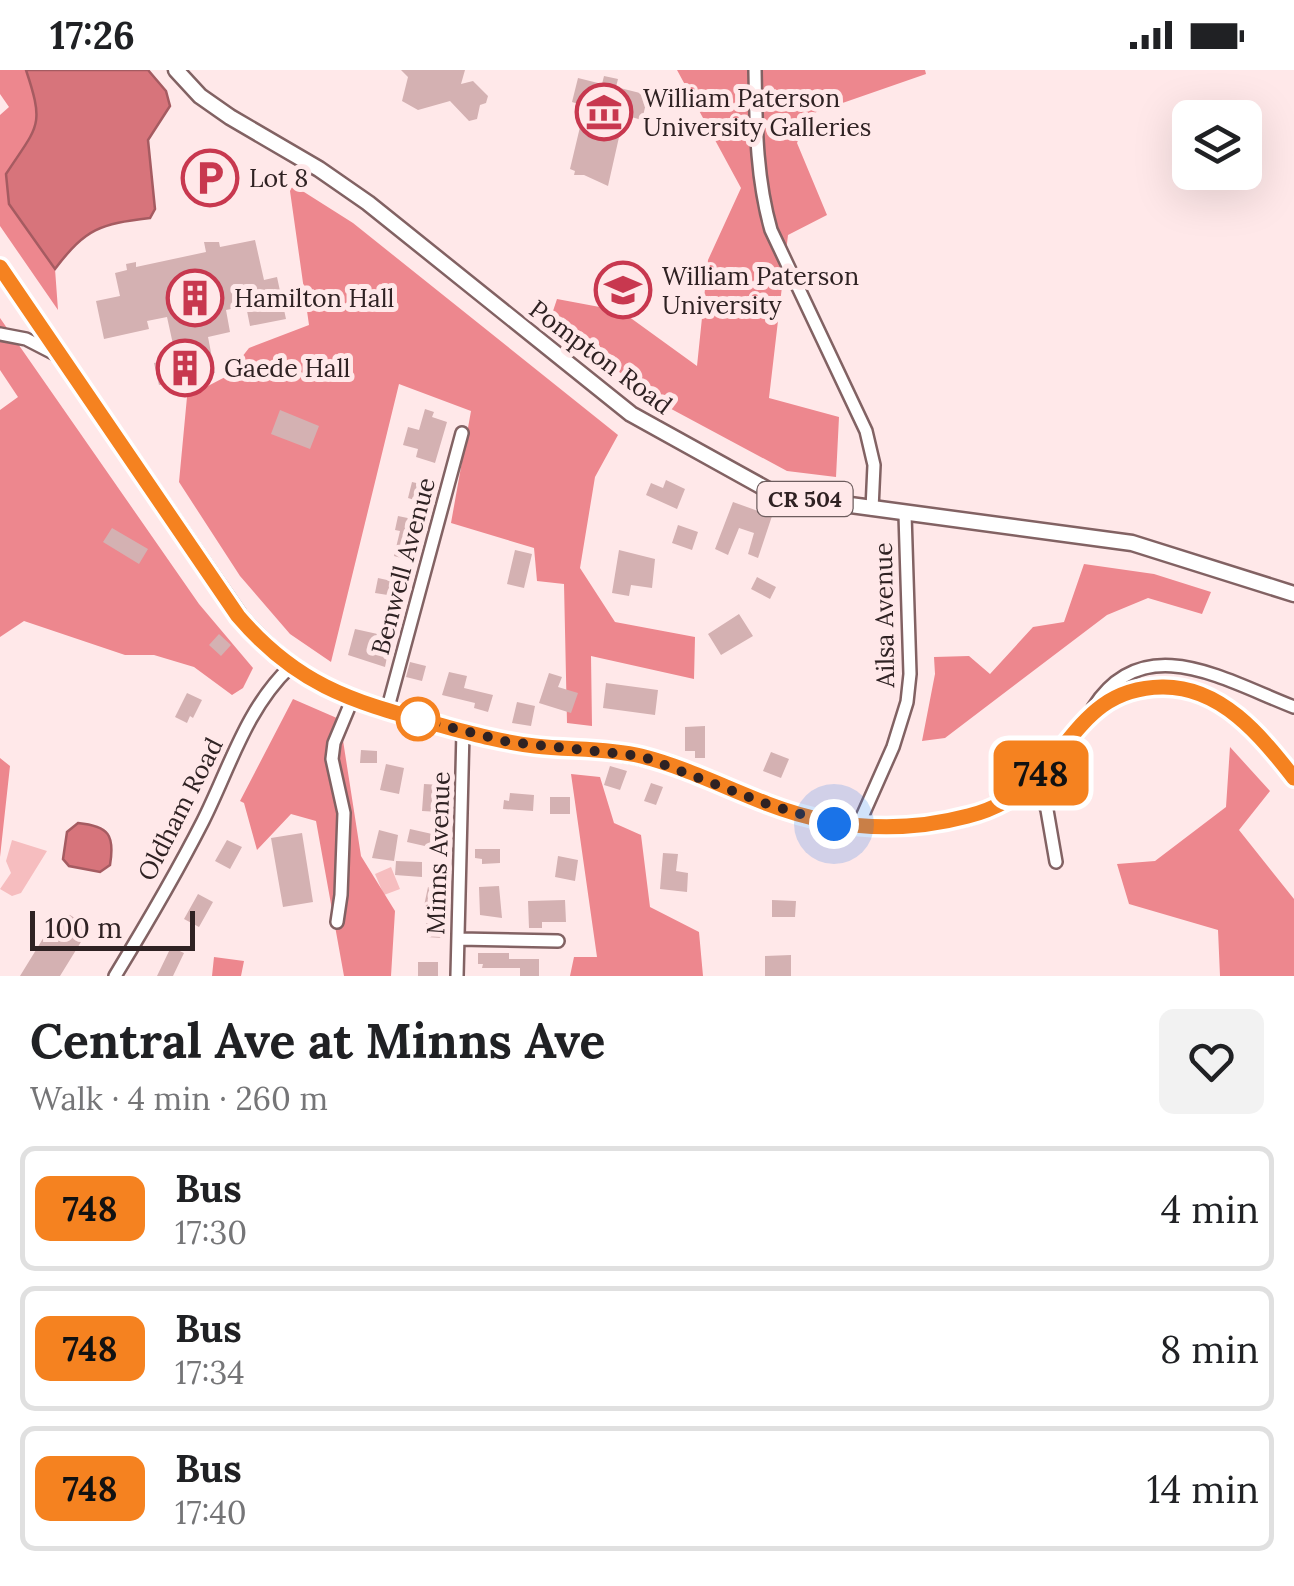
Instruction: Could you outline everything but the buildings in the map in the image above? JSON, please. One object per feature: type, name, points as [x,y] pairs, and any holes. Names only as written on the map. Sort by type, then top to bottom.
[{"type":"main road","name":"Pompton Road","points":[[176,70],[200,96],[230,117],[320,169],[368,204],[640,420],[780,495],[1132,543],[1294,594]]},
{"type":"main road","points":[[0,267],[238,616],[290,667],[352,700],[387,712],[529,745],[641,756],[802,816],[858,826],[898,828],[969,816],[1002,802],[1036,778],[1089,715],[1110,698],[1161,686],[1192,691],[1224,705],[1294,778]]},
{"type":"street","points":[[754,70],[757,162],[771,230],[866,431],[874,465],[872,509]]},
{"type":"street","points":[[0,334],[26,339],[62,358]]},
{"type":"street","name":"Benwell Avenue","points":[[387,712],[462,433]]},
{"type":"street","name":"Ailsa Avenue","points":[[858,826],[893,748],[907,702],[910,674],[905,514]]},
{"type":"street","points":[[1089,715],[1114,681],[1133,670],[1160,664],[1220,677],[1294,707]]},
{"type":"street","name":"Oldham Road","points":[[115,976],[198,830],[255,708],[290,667]]},
{"type":"street","points":[[336,922],[344,813],[332,759],[334,743],[352,700]]},
{"type":"street","name":"Minns Avenue","points":[[457,976],[462,731]]},
{"type":"street","points":[[1036,778],[1048,810],[1056,862]]},
{"type":"street","points":[[458,938],[558,941]]},
{"type":"shaded area","points":[[0,70],[26,70],[36,103],[32,135],[6,174],[9,204],[55,269],[58,310],[0,226],[0,115],[9,107],[0,94]]},
{"type":"shaded area","points":[[26,70],[148,70],[166,91],[170,106],[148,140],[155,209],[150,218],[95,230],[55,269],[9,204],[6,174],[35,125],[35,103]]},
{"type":"shaded area","points":[[677,70],[925,70],[926,74],[808,115],[797,143],[827,215],[788,235],[769,398],[839,417],[836,477],[787,471],[662,404],[550,320],[557,299],[621,311],[697,366],[708,260],[741,188]]},
{"type":"shaded area","points":[[293,185],[353,223],[618,435],[595,477],[580,568],[615,622],[695,637],[694,679],[591,656],[592,726],[567,723],[564,584],[537,581],[534,548],[451,523],[471,411],[399,384],[331,662],[290,634],[240,576],[179,482],[187,397],[227,376],[249,348],[309,325],[290,191]]},
{"type":"shaded area","points":[[0,318],[199,604],[253,668],[243,688],[232,695],[194,667],[154,655],[125,655],[24,621],[0,637],[0,410],[18,397],[0,370]]},
{"type":"shaded area","points":[[1084,564],[1154,574],[1211,592],[1202,614],[1148,598],[1107,615],[945,738],[922,741],[935,674],[934,657],[969,656],[990,674],[1033,627],[1064,622]]},
{"type":"shaded area","points":[[293,699],[346,722],[342,734],[361,856],[395,911],[391,976],[344,976],[316,821],[291,814],[257,850],[244,803],[240,801]]},
{"type":"shaded area","points":[[1230,747],[1270,791],[1239,830],[1294,899],[1294,976],[1220,976],[1218,930],[1129,904],[1117,864],[1155,861],[1226,807]]},
{"type":"shaded area","points":[[0,758],[10,766],[0,857]]},
{"type":"shaded area","points":[[571,774],[600,777],[614,823],[641,835],[650,907],[699,932],[703,976],[570,976],[574,957],[597,957]]},
{"type":"shaded area","points":[[78,823],[108,834],[110,865],[100,872],[69,866],[63,859],[67,832]]},
{"type":"shaded area","points":[[12,840],[47,851],[21,893],[12,896],[0,889],[11,873],[6,861]]},
{"type":"shaded area","points":[[391,867],[400,889],[384,895],[375,874]]},
{"type":"shaded area","points":[[214,957],[244,961],[241,976],[212,976]]},
{"type":"bus line","name":"748","points":[[0,267],[238,616],[296,672],[352,700],[508,742],[641,756],[802,816],[850,826],[898,828],[985,811],[1036,778],[1084,719],[1110,698],[1161,686],[1192,691],[1224,705],[1255,732],[1294,778]]},
{"type":"place","name":"William Paterson University Galleries","points":[[604,112]]},
{"type":"place","name":"Lot 8","points":[[210,178]]},
{"type":"place","name":"William Paterson University","points":[[623,290]]},
{"type":"place","name":"Hamilton Hall","points":[[195,298]]},
{"type":"place","name":"Gaede Hall","points":[[185,368]]},
{"type":"route","points":[[418,719],[508,742],[641,756],[767,804],[834,824]]}]
